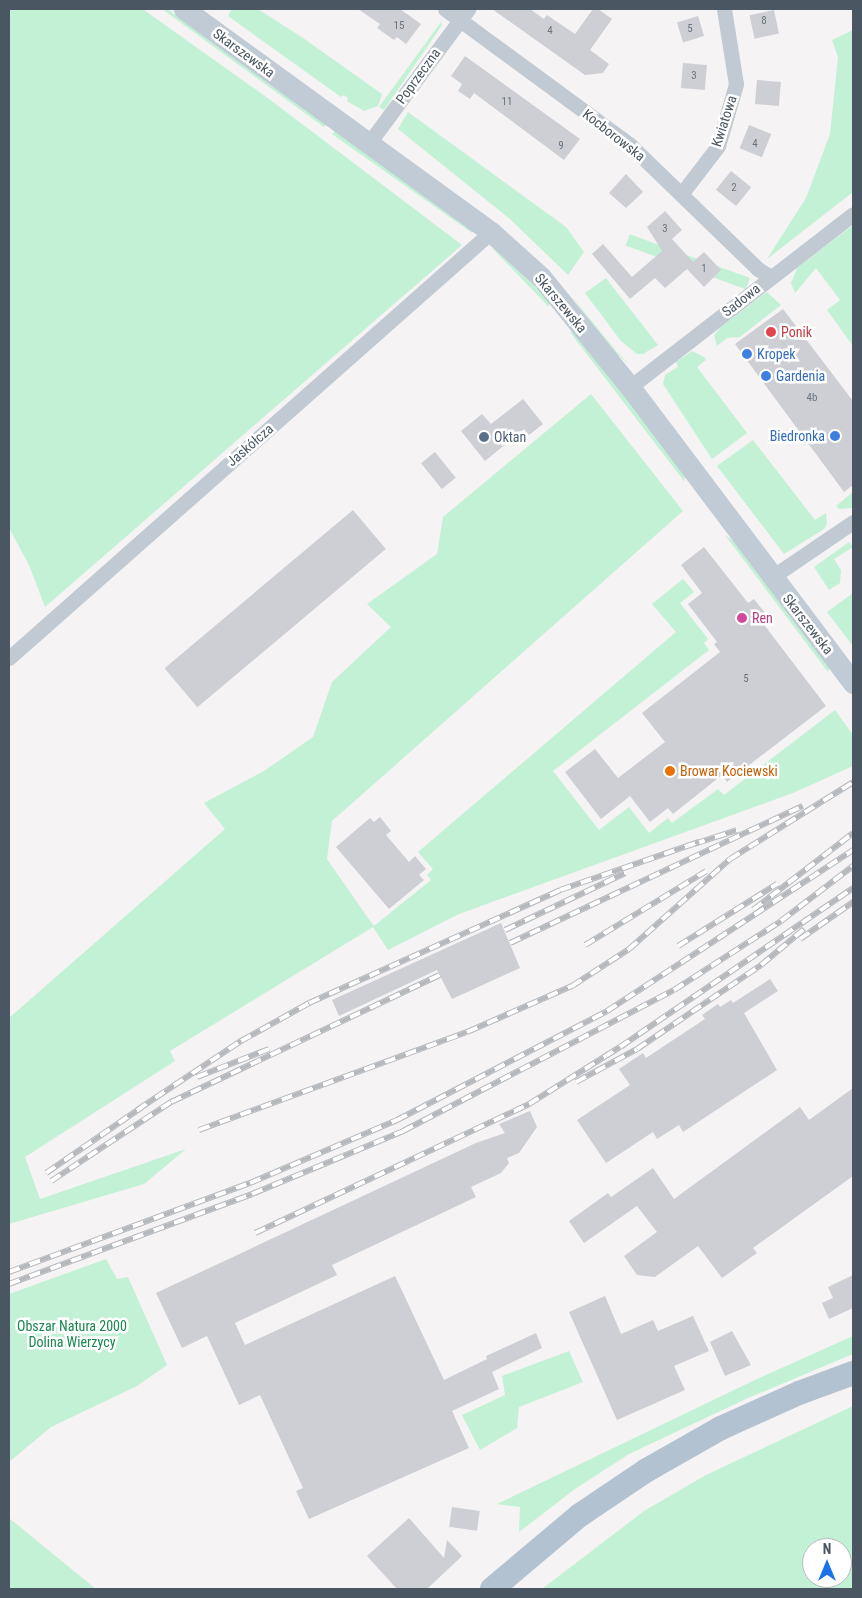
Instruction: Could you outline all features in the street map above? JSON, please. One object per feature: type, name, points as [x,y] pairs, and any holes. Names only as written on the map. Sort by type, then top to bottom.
[{"type":"main road","name":"Skarszewska","points":[[184,9],[491,232],[541,277],[630,387],[853,683]]},
{"type":"main road","points":[[492,1589],[580,1515],[647,1470],[722,1428],[799,1393],[853,1373]]},
{"type":"main road","points":[[512,1589],[583,1532],[665,1478],[746,1434],[853,1390]]},
{"type":"street","name":"Kocborowska","points":[[445,9],[464,14],[630,145],[682,193],[758,269],[771,277]]},
{"type":"street","name":"Kwiatowa","points":[[682,193],[718,146],[736,84],[724,9]]},
{"type":"street","name":"Poprzeczna","points":[[369,144],[464,14]]},
{"type":"street","name":"Sadowa","points":[[630,387],[853,214]]},
{"type":"street","name":"Jaskółcza","points":[[9,658],[491,232]]},
{"type":"street","points":[[772,577],[853,522]]},
{"type":"green space","points":[[9,9],[144,10],[269,99],[462,245],[45,607],[29,565],[9,528]]},
{"type":"green space","points":[[162,9],[167,9],[327,124],[324,127]]},
{"type":"green space","points":[[232,9],[258,9],[303,38],[382,94],[378,106],[364,111],[347,101],[348,98],[344,95],[341,97],[228,16]]},
{"type":"green space","points":[[441,22],[442,25],[384,110],[379,107]]},
{"type":"green space","points":[[853,30],[853,192],[767,259],[806,198],[830,134],[838,57],[832,40]]},
{"type":"green space","points":[[408,112],[566,227],[584,252],[568,275],[510,219],[398,129]]},
{"type":"green space","points":[[335,131],[472,229],[472,233],[332,134]]},
{"type":"green space","points":[[853,225],[853,346],[827,310],[840,300],[816,268],[795,293],[791,283],[797,268]]},
{"type":"green space","points":[[630,234],[750,278],[746,289],[626,245]]},
{"type":"green space","points":[[492,248],[500,251],[530,281],[549,301],[549,307]]},
{"type":"green space","points":[[606,278],[658,345],[643,354],[637,354],[621,341],[585,293]]},
{"type":"green space","points":[[767,292],[781,305],[740,337],[727,338],[717,346],[714,335],[721,327]]},
{"type":"green space","points":[[569,293],[616,351],[630,365],[612,350]]},
{"type":"green space","points":[[569,331],[578,336],[630,403],[685,476],[684,481]]},
{"type":"green space","points":[[692,351],[704,357],[706,360],[697,367],[747,433],[712,459],[663,384],[665,375],[678,367],[676,362]]},
{"type":"green space","points":[[591,394],[683,511],[332,821],[327,859],[368,918],[374,926],[431,880],[427,875],[433,869],[418,852],[676,632],[652,604],[683,579],[694,592],[680,603],[708,639],[704,643],[709,650],[553,771],[599,830],[629,807],[649,833],[668,818],[672,823],[718,789],[724,795],[835,710],[853,735],[853,766],[793,793],[459,914],[388,950],[373,927],[170,1051],[175,1061],[25,1157],[40,1199],[186,1149],[144,1184],[9,1224],[9,1018],[225,829],[204,803],[264,771],[313,737],[332,682],[391,627],[367,604],[437,554],[443,517]]},
{"type":"green space","points":[[753,440],[815,520],[826,513],[827,524],[824,529],[784,554],[717,466]]},
{"type":"green space","points":[[853,492],[853,508],[839,509],[836,506]]},
{"type":"green space","points":[[725,535],[736,543],[830,666],[828,672]]},
{"type":"green space","points":[[849,542],[853,547],[834,559],[841,570],[840,583],[829,590],[814,567]]},
{"type":"green space","points":[[853,593],[853,646],[827,612]]},
{"type":"green space","name":"Obszar Natura 2000 Dolina Wierzycy","points":[[106,1259],[117,1279],[128,1277],[167,1365],[137,1386],[51,1427],[9,1462],[9,1294]]},
{"type":"green space","points":[[853,1336],[853,1354],[748,1398],[629,1454],[575,1489],[519,1532],[520,1507],[497,1504],[759,1378]]},
{"type":"green space","points":[[569,1351],[583,1382],[519,1407],[517,1428],[480,1450],[462,1415],[505,1395],[502,1376]]},
{"type":"green space","points":[[853,1406],[853,1589],[542,1589],[644,1511],[706,1475]]},
{"type":"green space","points":[[9,1518],[96,1589],[9,1589]]},
{"type":"building","points":[[358,9],[400,9],[421,24],[406,44],[397,37],[394,40],[377,28],[380,24]]},
{"type":"building","points":[[492,9],[530,9],[544,19],[547,15],[575,34],[593,9],[598,9],[612,19],[590,50],[609,64],[603,73],[585,75]]},
{"type":"building","points":[[774,10],[779,33],[755,39],[750,15]]},
{"type":"building","points":[[698,16],[704,36],[683,43],[677,22]]},
{"type":"building","points":[[465,56],[580,139],[564,160],[474,93],[470,99],[458,91],[462,84],[451,76]]},
{"type":"building","points":[[683,63],[707,65],[705,90],[681,88]]},
{"type":"building","points":[[757,80],[781,82],[779,106],[755,104]]},
{"type":"building","points":[[749,125],[771,134],[762,157],[740,148]]},
{"type":"building","points":[[731,171],[751,187],[736,206],[716,190]]},
{"type":"building","points":[[626,174],[643,192],[626,208],[609,193]]},
{"type":"building","points":[[665,211],[682,230],[672,239],[693,262],[704,252],[721,270],[704,287],[687,269],[665,288],[655,278],[630,299],[592,254],[603,244],[632,277],[662,251],[647,227]]},
{"type":"building","points":[[783,309],[853,401],[853,485],[844,492],[735,344]]},
{"type":"building","points":[[523,399],[543,424],[529,435],[524,429],[485,461],[461,431],[482,414],[491,424]]},
{"type":"building","points":[[435,452],[456,478],[442,489],[421,463]]},
{"type":"building","points":[[353,510],[386,549],[197,707],[165,668]]},
{"type":"building","points":[[704,547],[748,603],[754,599],[765,613],[759,618],[826,706],[727,782],[722,775],[673,814],[668,808],[650,822],[630,796],[601,819],[565,772],[595,749],[618,778],[665,742],[642,713],[720,652],[714,644],[717,642],[688,604],[702,593],[681,565]]},
{"type":"building","points":[[380,817],[391,831],[386,835],[409,862],[415,856],[426,869],[419,875],[424,880],[389,909],[336,847],[370,818],[374,822]]},
{"type":"building","points":[[501,923],[520,968],[452,999],[437,970],[339,1016],[332,1000]]},
{"type":"building","points":[[770,979],[778,991],[744,1013],[777,1070],[683,1132],[679,1125],[657,1139],[653,1132],[606,1163],[577,1120],[630,1085],[619,1069],[643,1053],[646,1058],[705,1019],[702,1015],[718,1004],[720,1007],[731,1000],[733,1003]]},
{"type":"building","points":[[853,1088],[853,1176],[753,1248],[757,1253],[722,1278],[698,1246],[655,1277],[637,1275],[624,1256],[657,1232],[637,1206],[584,1243],[569,1221],[608,1193],[611,1197],[653,1168],[674,1199],[800,1107],[809,1120]]},
{"type":"building","points":[[530,1111],[537,1127],[519,1153],[507,1158],[509,1163],[501,1173],[471,1187],[476,1197],[332,1265],[337,1275],[235,1323],[245,1345],[395,1276],[444,1380],[487,1359],[486,1356],[536,1333],[542,1348],[492,1372],[499,1389],[452,1411],[469,1448],[309,1519],[296,1491],[303,1488],[260,1395],[239,1405],[207,1336],[182,1348],[156,1293],[476,1143],[505,1133],[499,1124]]},
{"type":"building","points":[[853,1275],[853,1308],[829,1319],[822,1303],[833,1298],[828,1287]]},
{"type":"building","points":[[605,1296],[621,1334],[653,1320],[658,1331],[693,1316],[709,1351],[674,1366],[685,1390],[617,1420],[569,1312]]},
{"type":"building","points":[[732,1331],[751,1365],[725,1376],[710,1342]]},
{"type":"building","points":[[452,1507],[480,1511],[477,1531],[449,1527]]},
{"type":"building","points":[[409,1518],[444,1558],[447,1540],[462,1556],[427,1589],[397,1589],[367,1556]]},
{"type":"railway","points":[[199,1130],[467,1032],[572,986],[629,949],[730,859],[853,782]]},
{"type":"railway","points":[[510,943],[802,806]]},
{"type":"railway","points":[[694,844],[737,830]]},
{"type":"railway","points":[[753,910],[853,833]]},
{"type":"railway","points":[[137,1110],[241,1041],[309,1003],[560,890],[699,842]]},
{"type":"railway","points":[[9,1272],[250,1183],[397,1120],[607,1011],[853,850]]},
{"type":"railway","points":[[9,1284],[252,1194],[403,1131],[674,990],[781,921],[853,866]]},
{"type":"railway","points":[[585,945],[706,871]]},
{"type":"railway","points":[[505,930],[625,873]]},
{"type":"railway","points":[[678,946],[777,884]]},
{"type":"railway","points":[[255,1233],[529,1104],[620,1047],[853,888]]},
{"type":"railway","points":[[800,939],[853,902]]},
{"type":"railway","points":[[576,1082],[637,1049],[761,965],[804,929]]},
{"type":"railway","points":[[51,1181],[171,1102],[440,975]]},
{"type":"railway","points":[[197,1077],[269,1049]]},
{"type":"railway","points":[[46,1173],[142,1107]]},
{"type":"place","name":"Ponik","points":[[771,332]]},
{"type":"place","name":"Kropek","points":[[747,354]]},
{"type":"place","name":"Gardenia","points":[[766,376]]},
{"type":"place","name":"Biedronka","points":[[835,436]]},
{"type":"place","name":"Oktan","points":[[484,437]]},
{"type":"place","name":"Ren","points":[[742,618]]},
{"type":"place","name":"Browar Kociewski","points":[[670,771]]}]
